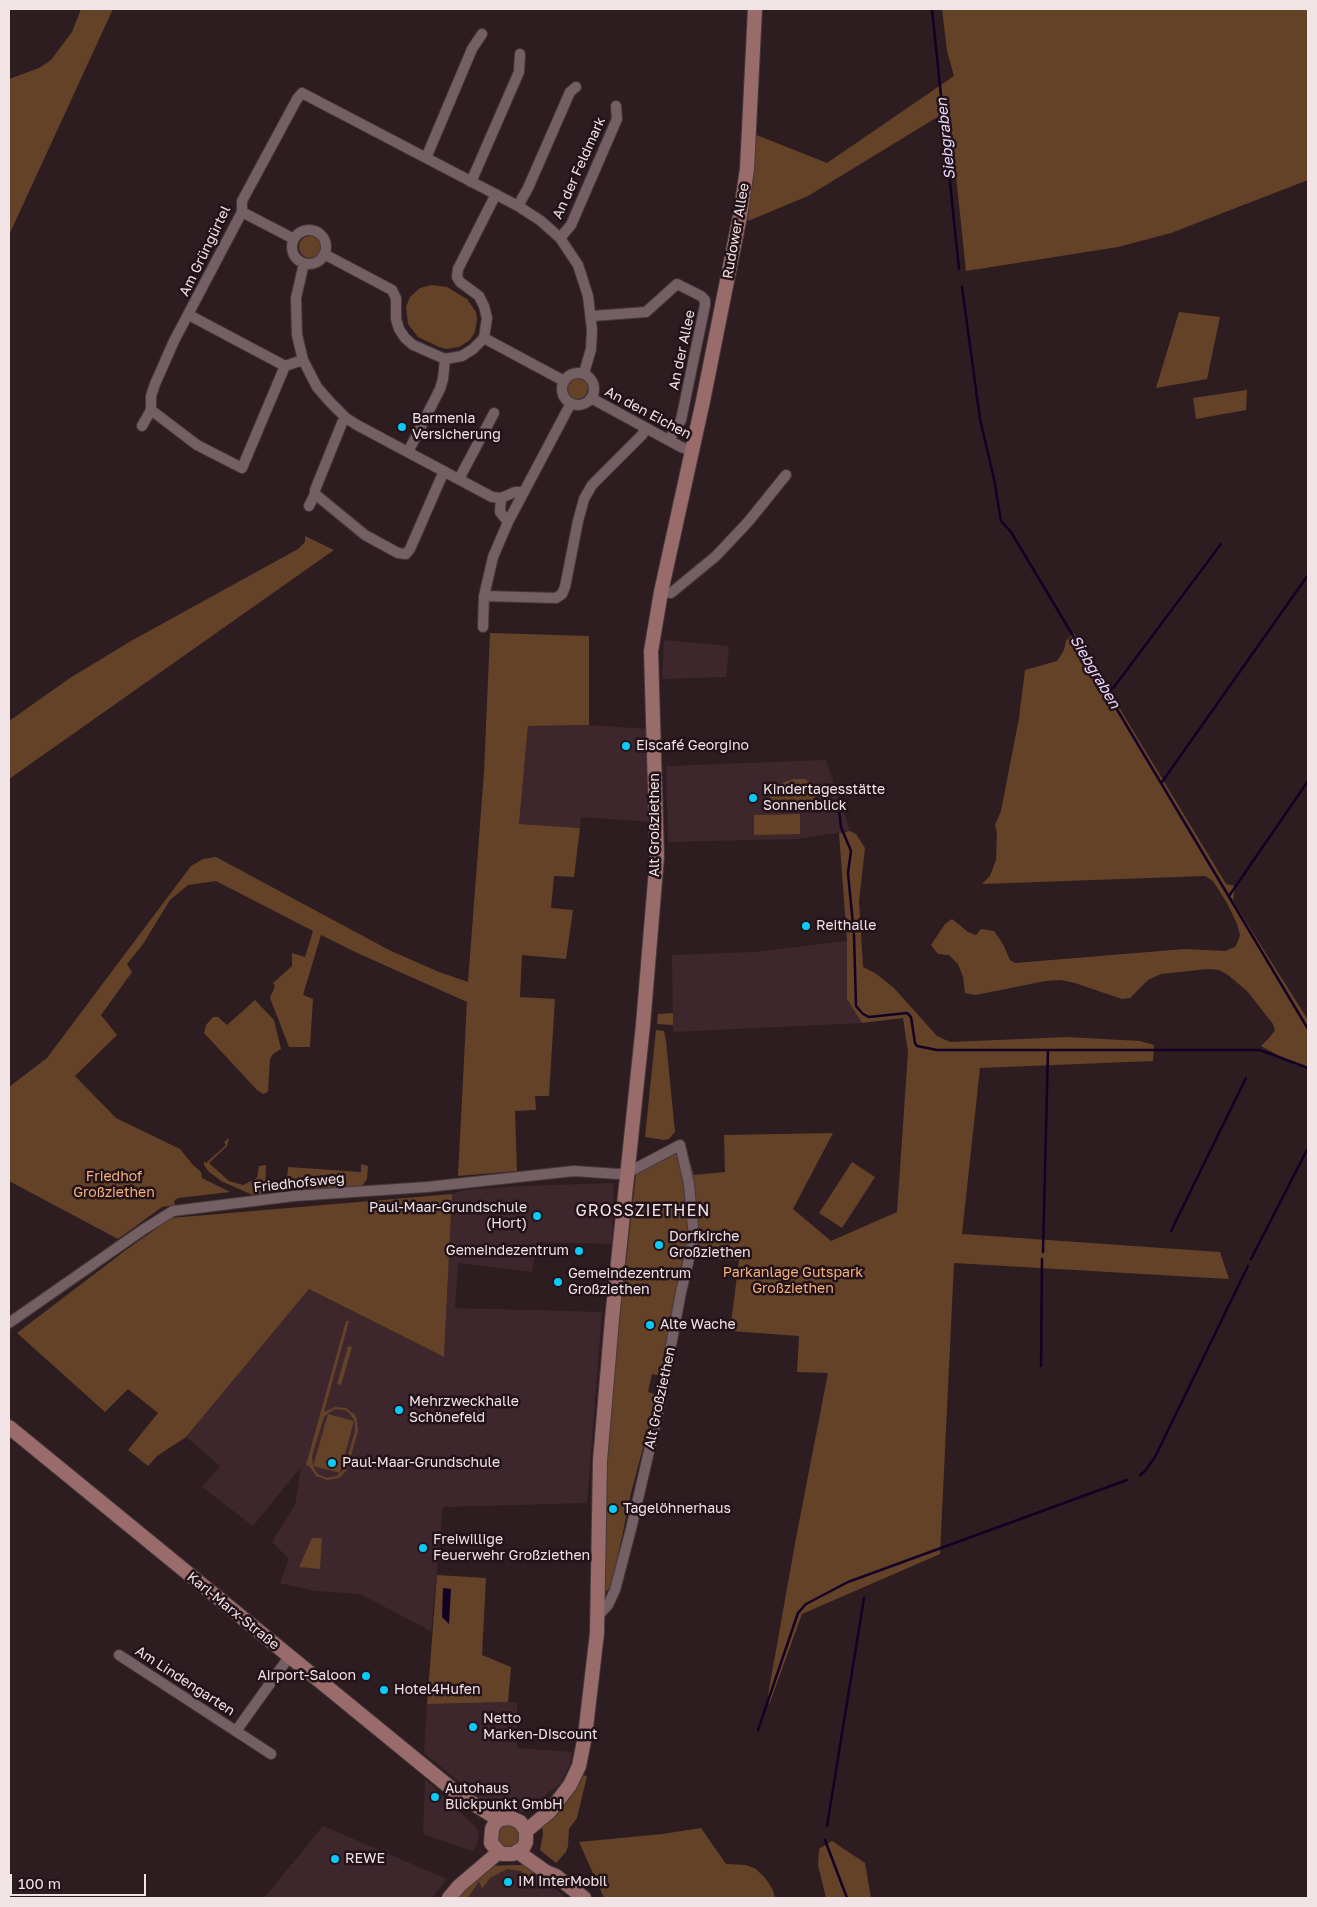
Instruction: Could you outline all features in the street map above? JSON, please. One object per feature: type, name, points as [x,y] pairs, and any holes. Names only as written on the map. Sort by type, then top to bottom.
[{"type":"street","name":"Rudower Allee","points":[[692,451],[733,254],[747,169],[755,9]]},
{"type":"street","points":[[426,158],[472,49],[482,34]]},
{"type":"street","points":[[471,182],[519,72],[520,54]]},
{"type":"street","points":[[518,206],[528,188],[570,92],[576,87]]},
{"type":"street","name":"An der Feldmark","points":[[302,93],[518,206],[541,221],[560,238],[580,271],[592,316],[591,349],[584,373]]},
{"type":"street","name":"Am Grüngürtel","points":[[142,426],[151,410],[151,396],[155,384],[242,212],[242,201],[302,93]]},
{"type":"street","name":"An der Feldmark","points":[[560,238],[571,225],[617,119],[616,106]]},
{"type":"street","points":[[324,254],[392,290],[396,298],[396,319],[405,338],[413,345],[445,359],[462,356],[473,349],[484,338],[487,318],[479,296],[460,282],[457,277],[458,269],[496,194]]},
{"type":"street","points":[[242,212],[294,239]]},
{"type":"street","points":[[310,230],[319,233],[325,241],[324,254],[314,264],[298,261],[292,251],[294,239],[300,232],[310,230]]},
{"type":"street","points":[[304,263],[296,298],[295,316],[297,334],[304,360],[317,387],[346,418],[492,497],[500,498],[515,492],[523,492]]},
{"type":"street","name":"An der Allee","points":[[592,316],[646,312],[677,284],[702,296],[705,300],[681,420],[669,440]]},
{"type":"street","points":[[189,315],[285,366],[304,360]]},
{"type":"street","points":[[484,338],[564,381]]},
{"type":"street","points":[[408,452],[440,389],[445,359]]},
{"type":"street","points":[[151,410],[197,446],[244,470],[285,366]]},
{"type":"street","points":[[482,627],[484,596],[493,557],[523,492],[571,403],[562,391],[564,381],[574,373],[584,373]]},
{"type":"street","name":"An den Eichen","points":[[571,403],[584,404],[591,398],[594,383],[584,373]]},
{"type":"street","name":"An den Eichen","points":[[591,398],[683,448],[692,451]]},
{"type":"street","points":[[460,479],[494,413]]},
{"type":"street","points":[[309,506],[342,423],[346,418]]},
{"type":"street","points":[[484,596],[556,598],[562,594],[565,588],[584,499],[592,485],[642,435],[646,428]]},
{"type":"street","name":"Alt Großziethen","points":[[522,1837],[559,1799],[570,1785],[580,1766],[596,1641],[600,1461],[611,1328],[643,1025],[657,857],[657,792],[651,664],[652,637],[692,451]]},
{"type":"street","points":[[315,494],[365,534],[398,552],[406,554],[410,550],[444,471]]},
{"type":"street","points":[[661,592],[671,593],[716,556],[748,522],[786,475]]},
{"type":"street","points":[[500,498],[500,512],[508,522]]},
{"type":"street","name":"Alt Großziethen","points":[[598,1616],[608,1605],[615,1590],[631,1529],[660,1404],[681,1292],[694,1238],[689,1184],[680,1145],[627,1173]]},
{"type":"street","name":"Friedhofsweg","points":[[9,1323],[172,1211],[294,1196],[427,1187],[574,1171],[627,1173]]},
{"type":"street","name":"Karl-Marx-Straße","points":[[9,1427],[458,1794],[465,1804],[496,1836]]},
{"type":"street","name":"Am Lindengarten","points":[[119,1655],[271,1754]]},
{"type":"street","name":"Am Lindengarten","points":[[236,1731],[289,1656]]},
{"type":"street","points":[[449,1898],[511,1818],[522,1837],[551,1867],[556,1876],[584,1898]]},
{"type":"street","points":[[496,1836],[508,1855],[522,1837]]},
{"type":"shaded area","points":[[664,640],[729,646],[726,677],[662,679]]},
{"type":"shaded area","points":[[589,725],[649,729],[652,822],[581,817],[580,828],[519,824],[528,726]]},
{"type":"shaded area","name":"Kindertagesstätte Sonnenblick","points":[[826,760],[850,831],[796,839],[668,842],[666,766]]},
{"type":"shaded area","points":[[855,940],[863,1014],[862,1023],[673,1032],[672,955],[754,952]]},
{"type":"shaded area","points":[[614,1183],[612,1244],[537,1242],[532,1272],[458,1263],[455,1308],[602,1312],[587,1503],[443,1507],[431,1635],[429,1630],[360,1594],[315,1591],[280,1583],[289,1559],[272,1542],[295,1505],[301,1467],[253,1526],[202,1487],[220,1466],[186,1437],[309,1289],[444,1357],[452,1194],[464,1190],[519,1186]]},
{"type":"shaded area","points":[[443,1588],[451,1589],[449,1624],[442,1617]]},
{"type":"shaded area","points":[[517,1702],[517,1748],[572,1752],[570,1764],[561,1783],[524,1812],[509,1809],[494,1810],[424,1753],[427,1704]]},
{"type":"shaded area","name":"Autohaus Blickpunkt GmbH","points":[[425,1779],[476,1827],[479,1834],[477,1845],[472,1851],[423,1834]]},
{"type":"shaded area","points":[[323,1826],[447,1879],[432,1898],[264,1898]]},
{"type":"shaded area","name":"IM InterMobil","points":[[525,1865],[567,1898],[454,1898],[485,1866]]},
{"type":"green space","points":[[81,9],[113,9],[9,235],[9,79],[39,68],[51,60],[72,32]]},
{"type":"green space","points":[[942,9],[1308,9],[1308,180],[1171,233],[1118,247],[966,271],[949,110],[808,196],[748,221],[754,134],[827,163],[954,76],[947,51]]},
{"type":"green space","points":[[306,236],[314,236],[321,243],[321,251],[314,258],[306,258],[299,251],[299,243]]},
{"type":"green space","points":[[431,285],[447,287],[467,299],[476,312],[475,332],[470,340],[459,347],[446,349],[439,347],[418,337],[408,324],[406,307],[410,297],[420,288]]},
{"type":"green space","points":[[1179,312],[1220,317],[1207,379],[1156,388]]},
{"type":"green space","points":[[573,377],[581,377],[588,384],[588,392],[581,399],[573,399],[566,392],[566,384]]},
{"type":"green space","points":[[1247,390],[1246,410],[1196,419],[1193,398]]},
{"type":"green space","points":[[305,536],[334,550],[9,779],[9,721],[70,678],[131,641],[298,549],[305,542]]},
{"type":"green space","name":"Friedhof Großziethen","points":[[490,633],[589,636],[589,725],[528,726],[519,824],[580,828],[574,877],[554,876],[551,908],[573,910],[566,959],[522,955],[520,997],[555,999],[549,1096],[535,1096],[536,1110],[515,1111],[517,1171],[458,1176],[467,1002],[321,935],[303,995],[313,999],[310,1047],[289,1047],[270,998],[275,986],[273,983],[292,966],[292,953],[305,957],[313,931],[216,881],[188,885],[170,900],[143,944],[127,964],[132,972],[101,1015],[117,1035],[75,1076],[116,1118],[180,1149],[201,1172],[202,1178],[230,1192],[178,1198],[174,1201],[175,1205],[162,1207],[118,1239],[9,1181],[9,1087],[47,1058],[191,866],[203,859],[216,857],[389,950],[439,972],[468,982],[484,772]]},
{"type":"green space","points":[[1074,633],[1226,884],[1235,886],[1233,901],[1308,1020],[1308,1069],[1294,1064],[1261,1046],[1275,1030],[1273,1024],[1247,991],[1219,970],[1208,969],[1161,974],[1148,980],[1130,998],[1122,999],[1061,980],[1045,981],[976,995],[965,993],[963,977],[958,964],[949,955],[938,954],[931,945],[945,924],[952,919],[968,932],[976,935],[981,929],[994,931],[1003,944],[1010,960],[1015,963],[1185,949],[1225,951],[1235,947],[1238,941],[1240,935],[1237,924],[1227,903],[1213,881],[1205,876],[982,884],[990,876],[996,860],[997,833],[995,825],[1001,811],[1019,718],[1025,670],[1057,661],[1064,650],[1066,641]]},
{"type":"green space","points":[[793,779],[805,779],[813,784],[816,789],[815,799],[810,802],[770,806],[770,788]]},
{"type":"green space","points":[[800,814],[800,834],[754,835],[754,815]]},
{"type":"green space","name":"Parkanlage Gutspark Großziethen","points":[[850,831],[856,834],[865,848],[859,901],[863,967],[875,973],[894,988],[937,1036],[950,1042],[1068,1037],[1140,1041],[1154,1045],[1153,1061],[980,1068],[962,1234],[1220,1252],[1229,1279],[954,1263],[940,1554],[802,1614],[769,1705],[768,1695],[828,1373],[797,1372],[799,1336],[730,1331],[739,1260],[716,1259],[717,1250],[699,1246],[686,1251],[661,1376],[652,1374],[648,1392],[657,1395],[631,1493],[611,1587],[604,1591],[606,1459],[610,1404],[636,1174],[686,1148],[694,1175],[725,1172],[724,1135],[833,1133],[793,1209],[831,1241],[897,1212],[908,1052],[903,1018],[862,1023],[847,999],[847,941],[839,833]]},
{"type":"green space","points":[[255,1000],[274,1020],[281,1049],[273,1054],[270,1059],[268,1091],[263,1094],[257,1090],[204,1033],[206,1025],[213,1017],[218,1017],[227,1025]]},
{"type":"green space","points":[[673,1013],[673,1025],[657,1024],[658,1014]]},
{"type":"green space","points":[[656,1030],[664,1031],[666,1041],[675,1132],[669,1139],[664,1140],[645,1137]]},
{"type":"green space","points":[[229,1138],[227,1146],[209,1163],[229,1181],[243,1185],[257,1178],[259,1166],[266,1165],[265,1195],[255,1196],[221,1181],[208,1171],[204,1165],[204,1161],[206,1163],[226,1145],[224,1142]]},
{"type":"green space","points":[[852,1162],[875,1177],[842,1228],[819,1213]]},
{"type":"green space","points":[[361,1164],[368,1166],[367,1179],[362,1186],[286,1193],[288,1167],[361,1172]]},
{"type":"green space","points":[[452,1194],[444,1357],[309,1289],[186,1437],[157,1456],[148,1466],[128,1450],[158,1413],[128,1389],[105,1412],[17,1333],[171,1218]]},
{"type":"green space","points":[[346,1321],[349,1321],[324,1412],[335,1407],[346,1408],[355,1415],[357,1420],[358,1431],[347,1470],[339,1478],[327,1480],[316,1476],[310,1467],[306,1465]],"holes":[[[335,1409],[345,1410],[355,1421],[355,1431],[344,1469],[337,1476],[327,1478],[318,1474],[315,1470],[312,1456],[324,1417]]]},
{"type":"green space","points":[[348,1346],[352,1347],[341,1385],[337,1384]]},
{"type":"green space","points":[[328,1414],[354,1421],[340,1473],[313,1466]]},
{"type":"green space","points":[[312,1538],[322,1538],[320,1569],[299,1567]]},
{"type":"green space","points":[[437,1575],[486,1578],[482,1655],[511,1667],[508,1702],[427,1704]]},
{"type":"green space","points":[[583,1775],[587,1776],[577,1818],[569,1829],[566,1852],[556,1863],[540,1850],[543,1834],[542,1825],[576,1790]]},
{"type":"green space","points":[[508,1824],[513,1825],[519,1831],[519,1841],[513,1847],[508,1848],[503,1847],[497,1841],[496,1836],[497,1831],[503,1825]]},
{"type":"green space","points":[[701,1828],[726,1864],[746,1865],[756,1869],[766,1879],[773,1890],[775,1898],[604,1898],[579,1842],[662,1834]]},
{"type":"green space","points":[[832,1841],[865,1863],[871,1898],[826,1898],[818,1865],[819,1849]]},
{"type":"green space","points":[[525,1865],[536,1873],[530,1879],[521,1871],[507,1869],[490,1878],[482,1889],[479,1881],[468,1898],[454,1898],[485,1866]]},
{"type":"waterway","name":"Siebgraben","points":[[932,9],[959,269]]},
{"type":"waterway","name":"Siebgraben","points":[[962,287],[980,419],[994,479],[1001,521],[1011,532],[1308,1029]]},
{"type":"waterway","points":[[1106,693],[1114,687],[1221,544]]},
{"type":"waterway","points":[[1162,782],[1308,575]]},
{"type":"waterway","points":[[1229,896],[1308,781]]},
{"type":"waterway","points":[[839,810],[841,827],[851,851],[848,873],[854,935],[856,1006],[863,1014],[869,1017],[907,1013],[911,1017],[917,1046],[937,1050],[1260,1050],[1308,1068]]},
{"type":"waterway","points":[[1043,1252],[1048,1050]]},
{"type":"waterway","points":[[1171,1231],[1246,1078]]},
{"type":"waterway","points":[[1251,1259],[1308,1148]]},
{"type":"waterway","points":[[1041,1366],[1042,1259]]},
{"type":"waterway","points":[[1140,1475],[1155,1457],[1248,1266]]},
{"type":"waterway","points":[[758,1730],[798,1613],[806,1604],[848,1582],[1127,1480]]},
{"type":"waterway","points":[[827,1826],[864,1598]]},
{"type":"waterway","points":[[825,1840],[847,1898]]},
{"type":"place","name":"Barmenia Versicherung","points":[[402,427]]},
{"type":"place","name":"Eiscafé Georgino","points":[[626,746]]},
{"type":"place","name":"Kindertagesstätte Sonnenblick","points":[[753,798]]},
{"type":"place","name":"Reithalle","points":[[806,926]]},
{"type":"place","name":"Paul-Maar-Grundschule (Hort)","points":[[537,1216]]},
{"type":"place","name":"Dorfkirche Großziethen","points":[[659,1245]]},
{"type":"place","name":"Gemeindezentrum","points":[[579,1251]]},
{"type":"place","name":"Gemeindezentrum Großziethen","points":[[558,1282]]},
{"type":"place","name":"Alte Wache","points":[[650,1325]]},
{"type":"place","name":"Mehrzweckhalle Schönefeld","points":[[399,1410]]},
{"type":"place","name":"Paul-Maar-Grundschule","points":[[332,1463]]},
{"type":"place","name":"Tagelöhnerhaus","points":[[613,1509]]},
{"type":"place","name":"Freiwillige Feuerwehr Großziethen","points":[[423,1548]]},
{"type":"place","name":"Airport-Saloon","points":[[366,1676]]},
{"type":"place","name":"Hotel4Hufen","points":[[384,1690]]},
{"type":"place","name":"Netto Marken-Discount","points":[[473,1727]]},
{"type":"place","name":"Autohaus Blickpunkt GmbH","points":[[435,1797]]},
{"type":"place","name":"REWE","points":[[335,1859]]},
{"type":"place","name":"IM InterMobil","points":[[508,1882]]},
{"type":"district","name":"GROSSZIETHEN","points":[[643,1211]]}]
